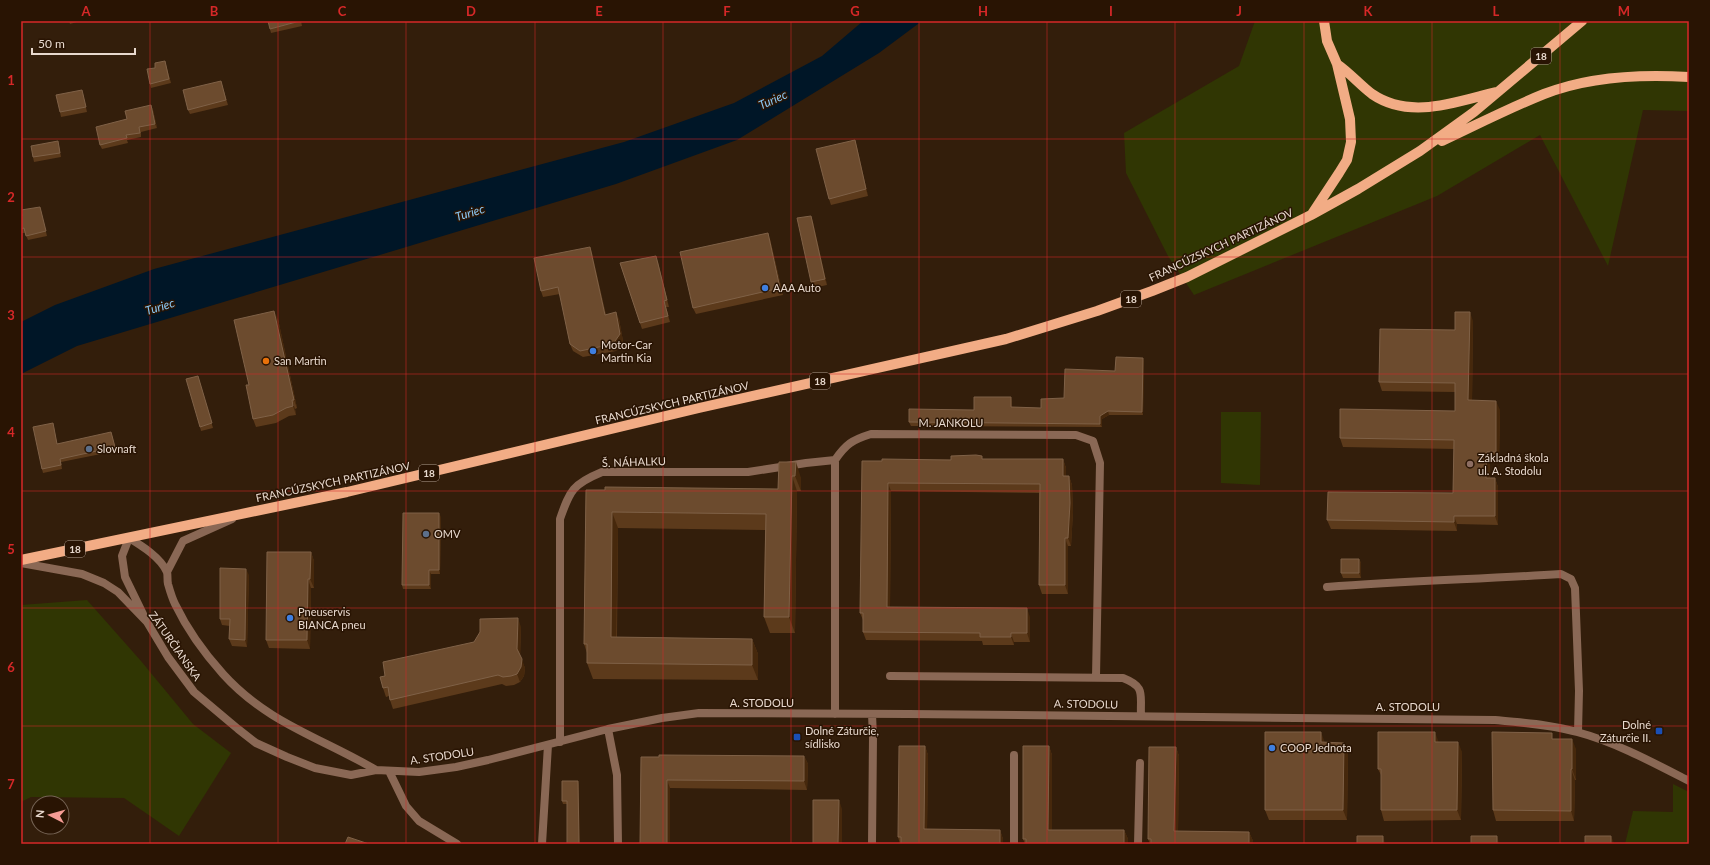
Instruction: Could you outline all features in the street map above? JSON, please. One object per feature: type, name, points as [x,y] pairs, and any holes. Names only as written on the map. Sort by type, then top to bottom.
[{"type":"main road","points":[[1311,215],[1347,160],[1351,142],[1350,119],[1337,64],[1327,41],[1324,21]]},
{"type":"main road","name":"18","points":[[1311,215],[1358,190],[1420,151],[1474,112],[1582,21]]},
{"type":"main road","points":[[1337,64],[1373,94],[1397,106],[1414,108],[1437,106],[1500,91]]},
{"type":"main road","points":[[1420,151],[1545,94],[1579,84],[1618,77],[1660,75],[1689,78]]},
{"type":"main road","name":"FRANCÚZSKYCH PARTIZÁNOV","points":[[21,560],[347,492],[698,408],[1006,339],[1096,311],[1187,277],[1311,215]]},
{"type":"street","name":"M. JANKOLU","points":[[835,460],[842,450],[855,439],[871,434],[1076,435],[1093,441],[1100,463],[1096,677]]},
{"type":"street","points":[[835,460],[835,714]]},
{"type":"street","name":"Š. NÁHALKU","points":[[560,742],[560,519],[572,491],[583,480],[602,472],[748,472],[835,460]]},
{"type":"street","points":[[166,572],[183,541],[244,514]]},
{"type":"street","points":[[146,622],[125,578],[122,556],[129,538],[152,553],[166,572],[168,584],[175,604],[187,625],[209,658],[237,689],[282,723],[348,754],[376,770]]},
{"type":"street","name":"ZÁTURČIANSKA","points":[[21,563],[82,574],[104,583],[118,592],[146,622],[176,669],[194,692],[256,743],[315,768],[351,775],[376,770],[389,771]]},
{"type":"street","points":[[1327,587],[1371,583],[1453,581],[1560,574],[1571,579],[1575,588],[1579,691],[1578,732]]},
{"type":"street","points":[[890,676],[1123,678],[1135,683],[1140,690],[1140,716]]},
{"type":"street","name":"A. STODOLU","points":[[389,771],[419,772],[456,767],[608,729],[662,718],[699,714],[1467,718],[1549,725],[1578,732],[1628,751],[1689,781]]},
{"type":"street","points":[[872,714],[872,844]]},
{"type":"street","points":[[608,729],[618,775],[618,844]]},
{"type":"street","points":[[542,844],[548,745]]},
{"type":"street","points":[[1014,755],[1014,844]]},
{"type":"street","points":[[1138,844],[1140,763]]},
{"type":"street","points":[[389,771],[406,806],[419,821],[457,844]]},
{"type":"green space","points":[[1255,21],[1689,21],[1689,111],[1643,110],[1608,266],[1540,135],[1437,196],[1194,295],[1168,256],[1126,173],[1124,133],[1239,66]]},
{"type":"green space","points":[[1221,412],[1261,412],[1260,485],[1221,483]]},
{"type":"green space","points":[[87,600],[141,661],[193,724],[231,753],[179,836],[124,798],[70,797],[70,795],[30,795],[30,798],[21,802],[21,605]]},
{"type":"green space","points":[[1673,784],[1689,792],[1689,844],[1625,844],[1633,811],[1673,812]]},
{"type":"water","name":"Turiec","points":[[863,21],[922,21],[879,53],[737,140],[616,184],[77,346],[21,374],[21,322],[55,305],[154,269],[624,142],[734,103],[822,56]]},
{"type":"building","points":[[268,21],[300,21],[270,29]]},
{"type":"building","points":[[165,61],[169,79],[150,84],[147,69],[155,68],[155,63]]},
{"type":"building","points":[[221,81],[226,100],[188,110],[183,90]]},
{"type":"building","points":[[82,90],[86,107],[60,112],[56,95]]},
{"type":"building","points":[[151,105],[155,124],[139,127],[140,133],[126,135],[127,138],[100,145],[96,127],[127,119],[125,111]]},
{"type":"building","points":[[855,140],[866,189],[829,199],[816,149]]},
{"type":"building","points":[[58,141],[60,153],[33,157],[31,146]]},
{"type":"building","points":[[40,207],[46,231],[26,236],[24,228],[21,229],[21,210]]},
{"type":"building","points":[[811,216],[825,279],[811,282],[797,218]]},
{"type":"building","points":[[768,233],[780,288],[693,308],[680,252]]},
{"type":"building","points":[[590,247],[605,315],[616,312],[620,334],[613,344],[580,351],[570,344],[558,287],[541,291],[534,258]]},
{"type":"building","points":[[656,256],[667,300],[664,301],[668,316],[640,323],[620,263]]},
{"type":"building","name":"San Martin","points":[[274,311],[294,400],[292,400],[293,406],[273,415],[253,419],[246,385],[249,385],[234,320]]},
{"type":"building","points":[[1455,312],[1470,312],[1468,400],[1496,401],[1496,452],[1487,452],[1486,478],[1495,478],[1495,516],[1454,516],[1454,522],[1327,520],[1328,492],[1453,493],[1454,440],[1340,438],[1340,409],[1455,411],[1455,383],[1379,382],[1380,329],[1455,330]]},
{"type":"building","points":[[1116,357],[1143,358],[1142,412],[1108,411],[1100,416],[1100,424],[909,422],[909,409],[974,410],[974,397],[1011,397],[1011,407],[1041,408],[1041,399],[1064,398],[1065,369],[1115,371]]},
{"type":"building","points":[[198,376],[212,423],[200,427],[186,379]]},
{"type":"building","points":[[53,423],[57,444],[111,432],[115,447],[60,459],[61,465],[42,469],[33,427]]},
{"type":"building","points":[[951,456],[982,456],[982,459],[1063,459],[1063,476],[1069,476],[1070,503],[1068,538],[1065,538],[1065,585],[1039,585],[1040,484],[888,483],[887,607],[1027,608],[1027,633],[1011,633],[1011,637],[980,637],[980,633],[863,632],[863,613],[860,613],[862,461],[882,461],[882,459],[951,460]]},
{"type":"building","points":[[779,462],[796,462],[795,476],[792,476],[789,617],[764,617],[766,514],[612,512],[611,637],[752,639],[752,665],[587,663],[587,644],[584,644],[586,490],[605,490],[605,487],[778,489]]},
{"type":"building","points":[[403,513],[439,513],[439,570],[429,570],[429,585],[402,585]]},
{"type":"building","name":"Pneuservis BIANCA pneu","points":[[267,552],[311,552],[310,579],[308,579],[307,640],[266,640]]},
{"type":"building","points":[[1341,559],[1359,559],[1359,573],[1341,573]]},
{"type":"building","points":[[220,568],[246,569],[245,640],[229,639],[230,619],[220,619]]},
{"type":"building","points":[[518,618],[517,649],[522,659],[521,667],[517,674],[503,677],[498,675],[390,700],[388,687],[383,688],[380,677],[385,676],[383,662],[474,642],[480,632],[480,619]]},
{"type":"building","points":[[1265,732],[1321,732],[1321,742],[1344,743],[1343,810],[1265,810]]},
{"type":"building","points":[[1378,732],[1435,732],[1435,742],[1458,742],[1457,810],[1381,810],[1381,769],[1378,769]]},
{"type":"building","points":[[1492,732],[1552,733],[1552,739],[1572,739],[1571,811],[1493,810]]},
{"type":"building","points":[[899,746],[925,746],[924,829],[1000,830],[1000,844],[901,844],[901,837],[898,837]]},
{"type":"building","points":[[1023,746],[1049,746],[1048,830],[1124,830],[1124,844],[1026,844],[1026,839],[1023,839]]},
{"type":"building","points":[[1149,747],[1176,747],[1174,831],[1249,832],[1249,844],[1151,844],[1151,839],[1148,839]]},
{"type":"building","points":[[659,755],[804,756],[804,781],[667,780],[667,844],[640,844],[641,757],[659,757]]},
{"type":"building","points":[[562,781],[578,781],[579,844],[567,844],[567,801],[562,801]]},
{"type":"building","points":[[813,800],[839,800],[838,844],[813,844]]},
{"type":"building","points":[[1357,836],[1383,836],[1383,844],[1357,844]]},
{"type":"building","points":[[1471,836],[1497,836],[1497,844],[1471,844]]},
{"type":"building","points":[[1585,836],[1611,836],[1611,844],[1585,844]]},
{"type":"building","points":[[348,837],[369,844],[345,844]]},
{"type":"place","name":"AAA Auto","points":[[765,288]]},
{"type":"place","name":"Motor-Car Martin Kia","points":[[593,351]]},
{"type":"place","name":"San Martin","points":[[266,361]]},
{"type":"place","name":"Slovnaft","points":[[89,449]]},
{"type":"place","name":"Základná škola ul. A. Stodolu","points":[[1470,464]]},
{"type":"place","name":"OMV","points":[[426,534]]},
{"type":"place","name":"Pneuservis BIANCA pneu","points":[[290,618]]},
{"type":"place","name":"Dolné Záturčie II.","points":[[1659,731]]},
{"type":"place","name":"Dolné Záturčie, sídlisko","points":[[797,737]]},
{"type":"place","name":"COOP Jednota","points":[[1272,748]]}]
